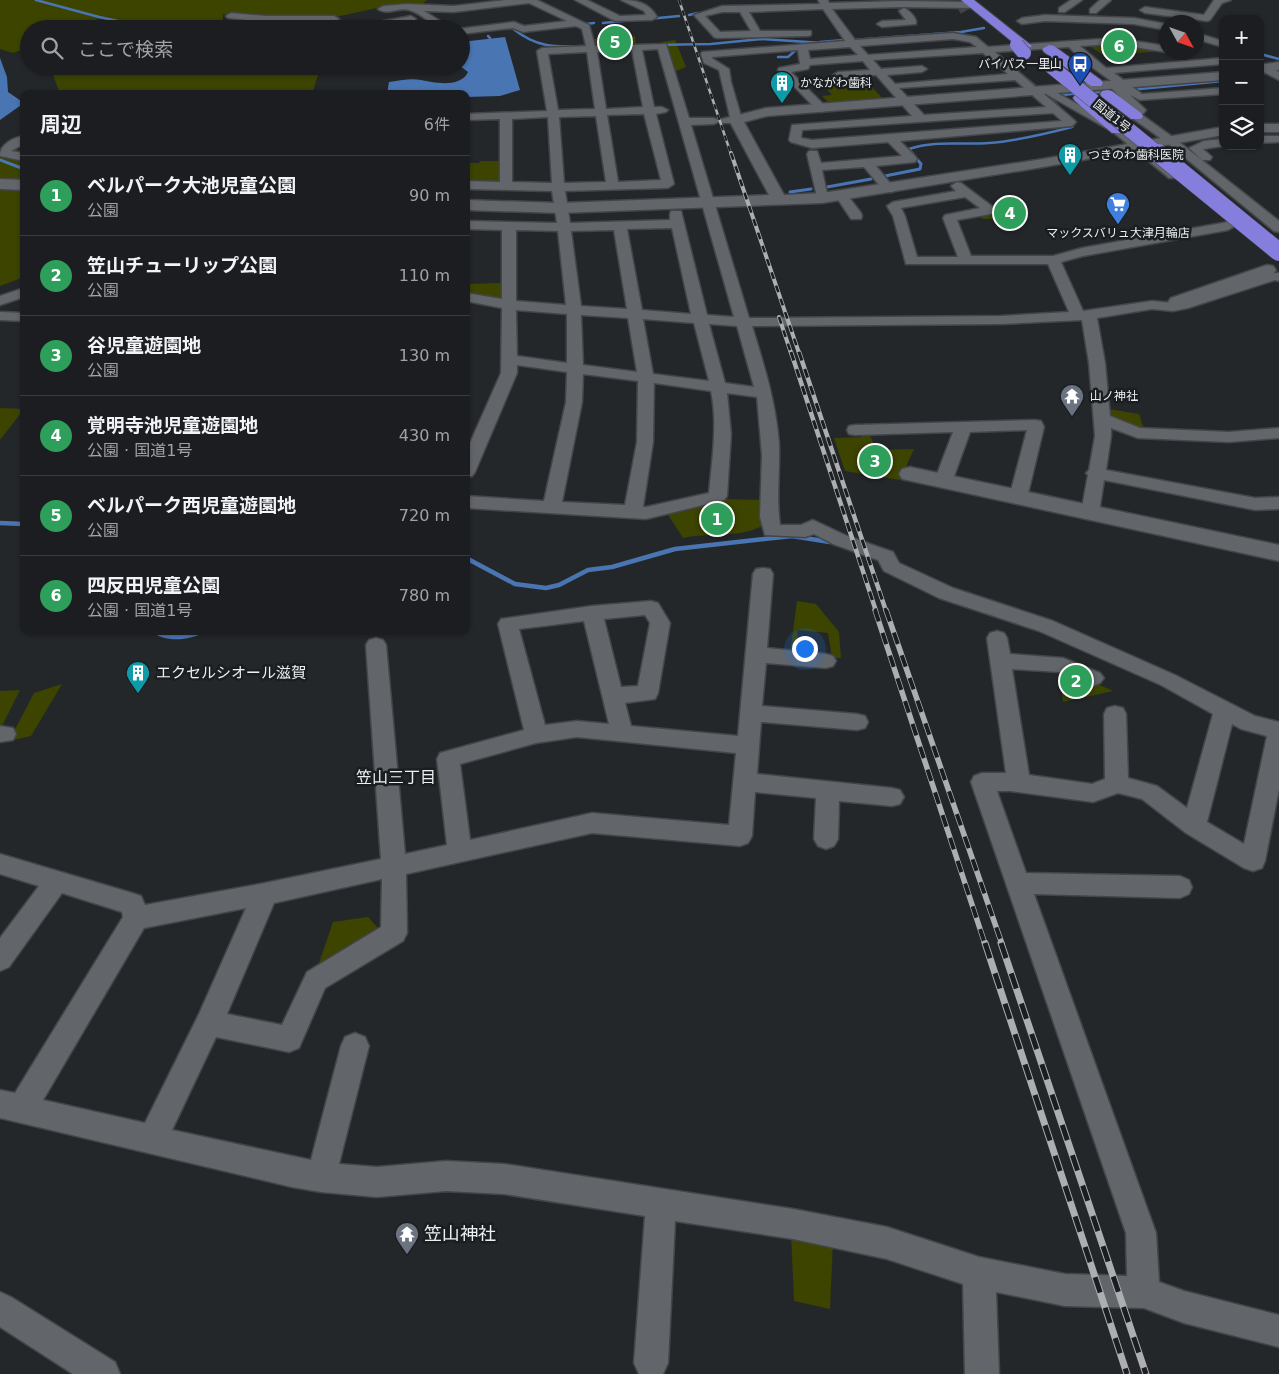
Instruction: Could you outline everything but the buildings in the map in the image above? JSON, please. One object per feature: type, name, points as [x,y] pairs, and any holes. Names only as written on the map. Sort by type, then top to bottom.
[{"type":"highway","points":[[969,3],[991,19],[998,29],[1100,77],[1121,89],[1136,116]]},
{"type":"highway","name":"国道1号","points":[[969,3],[1035,47],[1279,240]]},
{"type":"highway","points":[[1035,47],[1063,83],[1117,130]]},
{"type":"highway","name":"国道1号","points":[[1035,47],[1275,264]]},
{"type":"street","points":[[382,9],[411,7],[454,9],[529,0],[582,28],[591,48],[614,186]]},
{"type":"street","points":[[580,0],[618,19],[652,17],[648,9],[626,0]]},
{"type":"street","points":[[1062,10],[1077,0]]},
{"type":"street","points":[[1093,11],[1106,0]]},
{"type":"street","points":[[1138,16],[1150,0]]},
{"type":"street","points":[[1035,47],[1045,18],[1138,16],[1207,18],[1219,0],[1226,0]]},
{"type":"street","points":[[508,2],[528,12]]},
{"type":"street","points":[[824,3],[839,32],[938,134]]},
{"type":"street","points":[[818,33],[791,16],[743,9],[722,9],[699,15],[717,35],[757,34],[791,16],[824,3],[868,5],[969,3]]},
{"type":"street","points":[[892,5],[930,12],[969,3]]},
{"type":"street","points":[[692,4],[710,12]]},
{"type":"street","points":[[868,5],[886,30]]},
{"type":"street","points":[[1188,5],[1213,9]]},
{"type":"street","points":[[411,7],[433,20]]},
{"type":"street","points":[[743,9],[757,34]]},
{"type":"street","points":[[1045,9],[1093,11],[1138,16],[1159,24]]},
{"type":"street","points":[[886,30],[913,22],[904,11]]},
{"type":"street","points":[[231,16],[274,20]]},
{"type":"street","points":[[402,20],[426,16]]},
{"type":"street","points":[[329,20],[334,18]]},
{"type":"street","points":[[470,30],[514,25],[517,30]]},
{"type":"street","points":[[470,36],[517,30],[582,28]]},
{"type":"street","points":[[886,30],[946,28]]},
{"type":"street","points":[[779,200],[731,121],[734,106],[724,81],[724,69],[708,61],[706,54],[965,37],[973,39],[1018,77],[1042,92],[1117,130],[1275,264]]},
{"type":"street","points":[[1204,38],[1219,43]]},
{"type":"street","points":[[806,62],[1115,41],[1159,49]]},
{"type":"street","points":[[1072,44],[1086,58],[1100,77],[1219,62]]},
{"type":"street","points":[[552,506],[574,402],[574,311],[560,208],[552,113],[540,45],[591,48],[662,46],[764,393],[770,443],[770,501],[768,516],[772,530],[805,531],[813,526],[840,540],[886,556],[891,567],[946,593],[1046,626],[1168,680],[1197,694],[1224,711],[1249,722],[1279,731],[1276,760],[1252,861],[1194,826],[1148,792],[1117,784],[1093,794],[1019,783],[982,782],[1141,1232],[1144,1292]]},
{"type":"street","points":[[470,185],[506,187],[614,186],[670,190],[649,110],[636,47]]},
{"type":"street","points":[[802,47],[806,62],[804,67],[783,70],[822,109]]},
{"type":"street","points":[[1131,55],[1159,51]]},
{"type":"street","points":[[1204,54],[1219,56]]},
{"type":"street","points":[[1086,58],[1104,57]]},
{"type":"street","points":[[1264,57],[1279,60]]},
{"type":"street","points":[[983,65],[1002,63]]},
{"type":"street","points":[[1266,67],[1275,80]]},
{"type":"street","points":[[824,76],[936,68]]},
{"type":"street","points":[[890,86],[1018,77]]},
{"type":"street","points":[[731,121],[766,112],[1042,92],[1121,89],[1219,77]]},
{"type":"street","points":[[1121,89],[1140,97],[1219,90]]},
{"type":"street","points":[[1042,92],[1056,110],[1070,122],[1068,124],[812,144],[794,140],[796,128],[1056,110]]},
{"type":"street","points":[[1191,93],[1200,101]]},
{"type":"street","points":[[470,117],[680,110]]},
{"type":"street","points":[[806,110],[809,127]]},
{"type":"street","points":[[506,116],[506,187]]},
{"type":"street","points":[[1136,116],[1275,219]]},
{"type":"street","points":[[684,122],[714,121]]},
{"type":"street","points":[[470,205],[560,208],[710,204],[822,198],[888,189],[1219,132]]},
{"type":"street","points":[[815,167],[911,159],[892,139]]},
{"type":"street","points":[[20,142],[7,148],[4,153],[20,156]]},
{"type":"street","points":[[1206,157],[1195,148],[1208,143],[1219,142]]},
{"type":"street","points":[[812,144],[822,198]]},
{"type":"street","points":[[866,163],[888,189]]},
{"type":"street","points":[[947,178],[991,210],[950,218],[966,260]]},
{"type":"street","points":[[0,184],[20,185]]},
{"type":"street","points":[[967,193],[893,206],[900,216],[912,262],[1054,260],[1082,252],[1121,246],[1134,248],[1231,226]]},
{"type":"street","points":[[841,195],[856,216]]},
{"type":"street","points":[[470,225],[620,226],[677,219],[717,387],[722,427],[718,496],[646,513],[470,502]]},
{"type":"street","points":[[470,463],[509,374],[511,360],[508,305],[509,226]]},
{"type":"street","points":[[620,226],[646,379],[645,442],[634,511]]},
{"type":"street","points":[[1054,260],[1084,316],[1097,363],[1103,436],[1095,473],[1090,513]]},
{"type":"street","points":[[470,298],[508,305],[574,311],[744,322],[1001,320],[1084,316],[1177,302],[1275,264]]},
{"type":"street","points":[[1152,305],[1173,307],[1188,304],[1232,288],[1274,276],[1275,264]]},
{"type":"street","points":[[0,302],[20,294]]},
{"type":"street","points":[[0,316],[20,317]]},
{"type":"street","points":[[511,360],[575,370],[764,393]]},
{"type":"street","points":[[1102,419],[1138,433],[1229,437],[1279,433]]},
{"type":"street","points":[[855,430],[1035,425],[1036,428],[1018,498]]},
{"type":"street","points":[[943,482],[964,427]]},
{"type":"street","points":[[1095,473],[1255,504],[1279,503]]},
{"type":"street","points":[[910,474],[1279,553]]},
{"type":"street","points":[[763,574],[740,836],[592,822],[394,867],[136,918],[11,1107],[321,1177],[377,1182],[446,1176],[504,1179],[793,1224],[887,1243],[979,1273],[1065,1290],[1144,1292],[1184,1307],[1279,1331]]},
{"type":"street","points":[[536,735],[508,624],[592,613],[651,608],[660,624],[647,693],[613,696]]},
{"type":"street","points":[[592,613],[622,732]]},
{"type":"street","points":[[997,638],[1019,783]]},
{"type":"street","points":[[209,1023],[289,1039],[316,980],[394,933],[394,867],[376,645]]},
{"type":"street","points":[[757,655],[826,661]]},
{"type":"street","points":[[1000,661],[1063,665],[1093,678]]},
{"type":"street","points":[[1194,826],[1224,711]]},
{"type":"street","points":[[752,713],[857,722]]},
{"type":"street","points":[[1115,714],[1117,784]]},
{"type":"street","points":[[460,852],[448,759],[536,735],[577,729],[748,746]]},
{"type":"street","points":[[746,782],[892,797]]},
{"type":"street","points":[[826,839],[828,790]]},
{"type":"street","points":[[0,864],[132,904],[136,918]]},
{"type":"street","points":[[0,959],[56,882]]},
{"type":"street","points":[[1017,883],[1180,887]]},
{"type":"street","points":[[152,1140],[209,1023],[265,894]]},
{"type":"street","points":[[321,1177],[356,1046]]},
{"type":"street","points":[[651,1363],[660,1203]]},
{"type":"street","points":[[979,1273],[982,1374]]},
{"type":"street","points":[[0,1308],[102,1374]]},
{"type":"green space","points":[[0,0],[427,0],[423,3],[386,6],[331,18],[265,18],[223,14],[223,20],[110,20],[100,18],[95,20],[20,20],[20,50],[13,53],[0,49]]},
{"type":"green space","points":[[617,34],[635,36],[636,44],[596,45],[593,39],[615,38]]},
{"type":"green space","points":[[675,40],[686,67],[671,73],[662,42]]},
{"type":"green space","points":[[1115,41],[1159,49],[1159,51],[1103,55],[1085,43]]},
{"type":"green space","points":[[53,75],[318,75],[313,90],[59,90]]},
{"type":"green space","points":[[868,83],[884,100],[830,104],[822,96],[832,95],[824,86]]},
{"type":"green space","points":[[0,147],[20,150],[20,278],[0,286]]},
{"type":"green space","points":[[480,161],[500,161],[499,184],[470,183],[470,163],[479,163]]},
{"type":"green space","points":[[1017,210],[1029,218],[983,219],[979,216]]},
{"type":"green space","points":[[501,283],[503,299],[498,301],[470,295],[470,284]]},
{"type":"green space","points":[[0,408],[20,409],[20,414],[0,440]]},
{"type":"green space","points":[[1109,409],[1139,414],[1144,430],[1109,418]]},
{"type":"green space","points":[[862,433],[869,434],[877,450],[914,449],[900,480],[845,471],[834,438],[861,437]]},
{"type":"green space","points":[[723,499],[762,500],[763,525],[735,534],[683,538],[667,513]]},
{"type":"green space","points":[[797,601],[816,604],[839,632],[841,658],[832,658],[828,633],[797,630],[799,653],[790,653]]},
{"type":"green space","points":[[1066,670],[1113,691],[1063,702],[1059,671]]},
{"type":"green space","points":[[62,684],[31,736],[9,741],[34,693]]},
{"type":"green space","points":[[20,690],[1,728],[0,729],[0,691]]},
{"type":"green space","points":[[368,917],[377,927],[372,937],[317,969],[333,922]]},
{"type":"green space","points":[[791,1234],[833,1242],[830,1309],[794,1301]]},
{"type":"water","points":[[505,37],[520,90],[500,96],[470,97],[470,90],[388,90],[389,82],[413,79],[447,83],[470,75],[470,41]]},
{"type":"water","points":[[0,58],[7,77],[8,92],[20,100],[20,106],[0,120]]},
{"type":"water","points":[[157,635],[199,635],[179,639],[164,638]]},
{"type":"waterway","points":[[36,0],[113,20]]},
{"type":"waterway","points":[[689,15],[698,13]]},
{"type":"waterway","points":[[648,19],[679,16]]},
{"type":"waterway","points":[[603,23],[632,20]]},
{"type":"waterway","points":[[561,27],[594,23]]},
{"type":"waterway","points":[[507,29],[512,28],[521,35],[546,45],[584,46]]},
{"type":"waterway","points":[[853,40],[961,32],[984,28]]},
{"type":"waterway","points":[[957,34],[975,37],[989,48]]},
{"type":"waterway","points":[[597,46],[711,44],[761,39],[823,43]]},
{"type":"waterway","points":[[820,42],[845,40]]},
{"type":"waterway","points":[[778,57],[788,57],[797,49]]},
{"type":"waterway","points":[[1264,55],[1279,59]]},
{"type":"waterway","points":[[1000,57],[1039,89]]},
{"type":"waterway","points":[[1129,90],[1219,81]]},
{"type":"waterway","points":[[1089,93],[1113,91]]},
{"type":"waterway","points":[[1063,95],[1081,93]]},
{"type":"waterway","points":[[1053,98],[1051,99],[1063,111]]},
{"type":"waterway","points":[[913,154],[909,149],[919,146],[949,143],[989,143],[1031,137],[1072,127],[1075,122],[1072,120]]},
{"type":"waterway","points":[[885,176],[920,169],[921,164],[912,153]]},
{"type":"waterway","points":[[0,160],[20,168]]},
{"type":"waterway","points":[[827,187],[871,179]]},
{"type":"waterway","points":[[790,192],[811,189]]},
{"type":"waterway","points":[[0,523],[20,524]]},
{"type":"waterway","points":[[470,560],[515,584],[546,588],[559,585],[588,570],[612,567],[675,549],[792,536],[830,542]]},
{"type":"tunnel","points":[[958,9],[973,0]]},
{"type":"railway","points":[[679,0],[731,154]]},
{"type":"railway","points":[[731,153],[799,353]]},
{"type":"railway","points":[[779,317],[791,353]]},
{"type":"railway","points":[[791,352],[876,611]]},
{"type":"railway","points":[[799,352],[886,611]]},
{"type":"railway","points":[[875,610],[985,944]]},
{"type":"railway","points":[[886,610],[1002,944]]},
{"type":"railway","points":[[985,943],[1127,1374]]},
{"type":"railway","points":[[1001,943],[1146,1374]]},
{"type":"place","name":"ベルパーク西児童遊園地","points":[[615,42]]},
{"type":"place","name":"四反田児童公園","points":[[1119,46]]},
{"type":"place","name":"バイパス一里山","points":[[1080,85]]},
{"type":"place","name":"かながわ歯科","points":[[782,104]]},
{"type":"place","name":"つきのわ歯科医院","points":[[1070,176]]},
{"type":"place","name":"覚明寺池児童遊園地","points":[[1010,213]]},
{"type":"place","name":"マックスバリュ大津月輪店","points":[[1118,225]]},
{"type":"place","name":"山ノ神社","points":[[1072,417]]},
{"type":"place","name":"谷児童遊園地","points":[[875,461]]},
{"type":"place","name":"ベルパーク大池児童公園","points":[[717,519]]},
{"type":"place","name":"笠山チューリップ公園","points":[[1076,681]]},
{"type":"place","name":"エクセルシオール滋賀","points":[[138,694]]},
{"type":"place","name":"笠山神社","points":[[407,1255]]},
{"type":"district","name":"笠山三丁目","points":[[396,777]]}]
